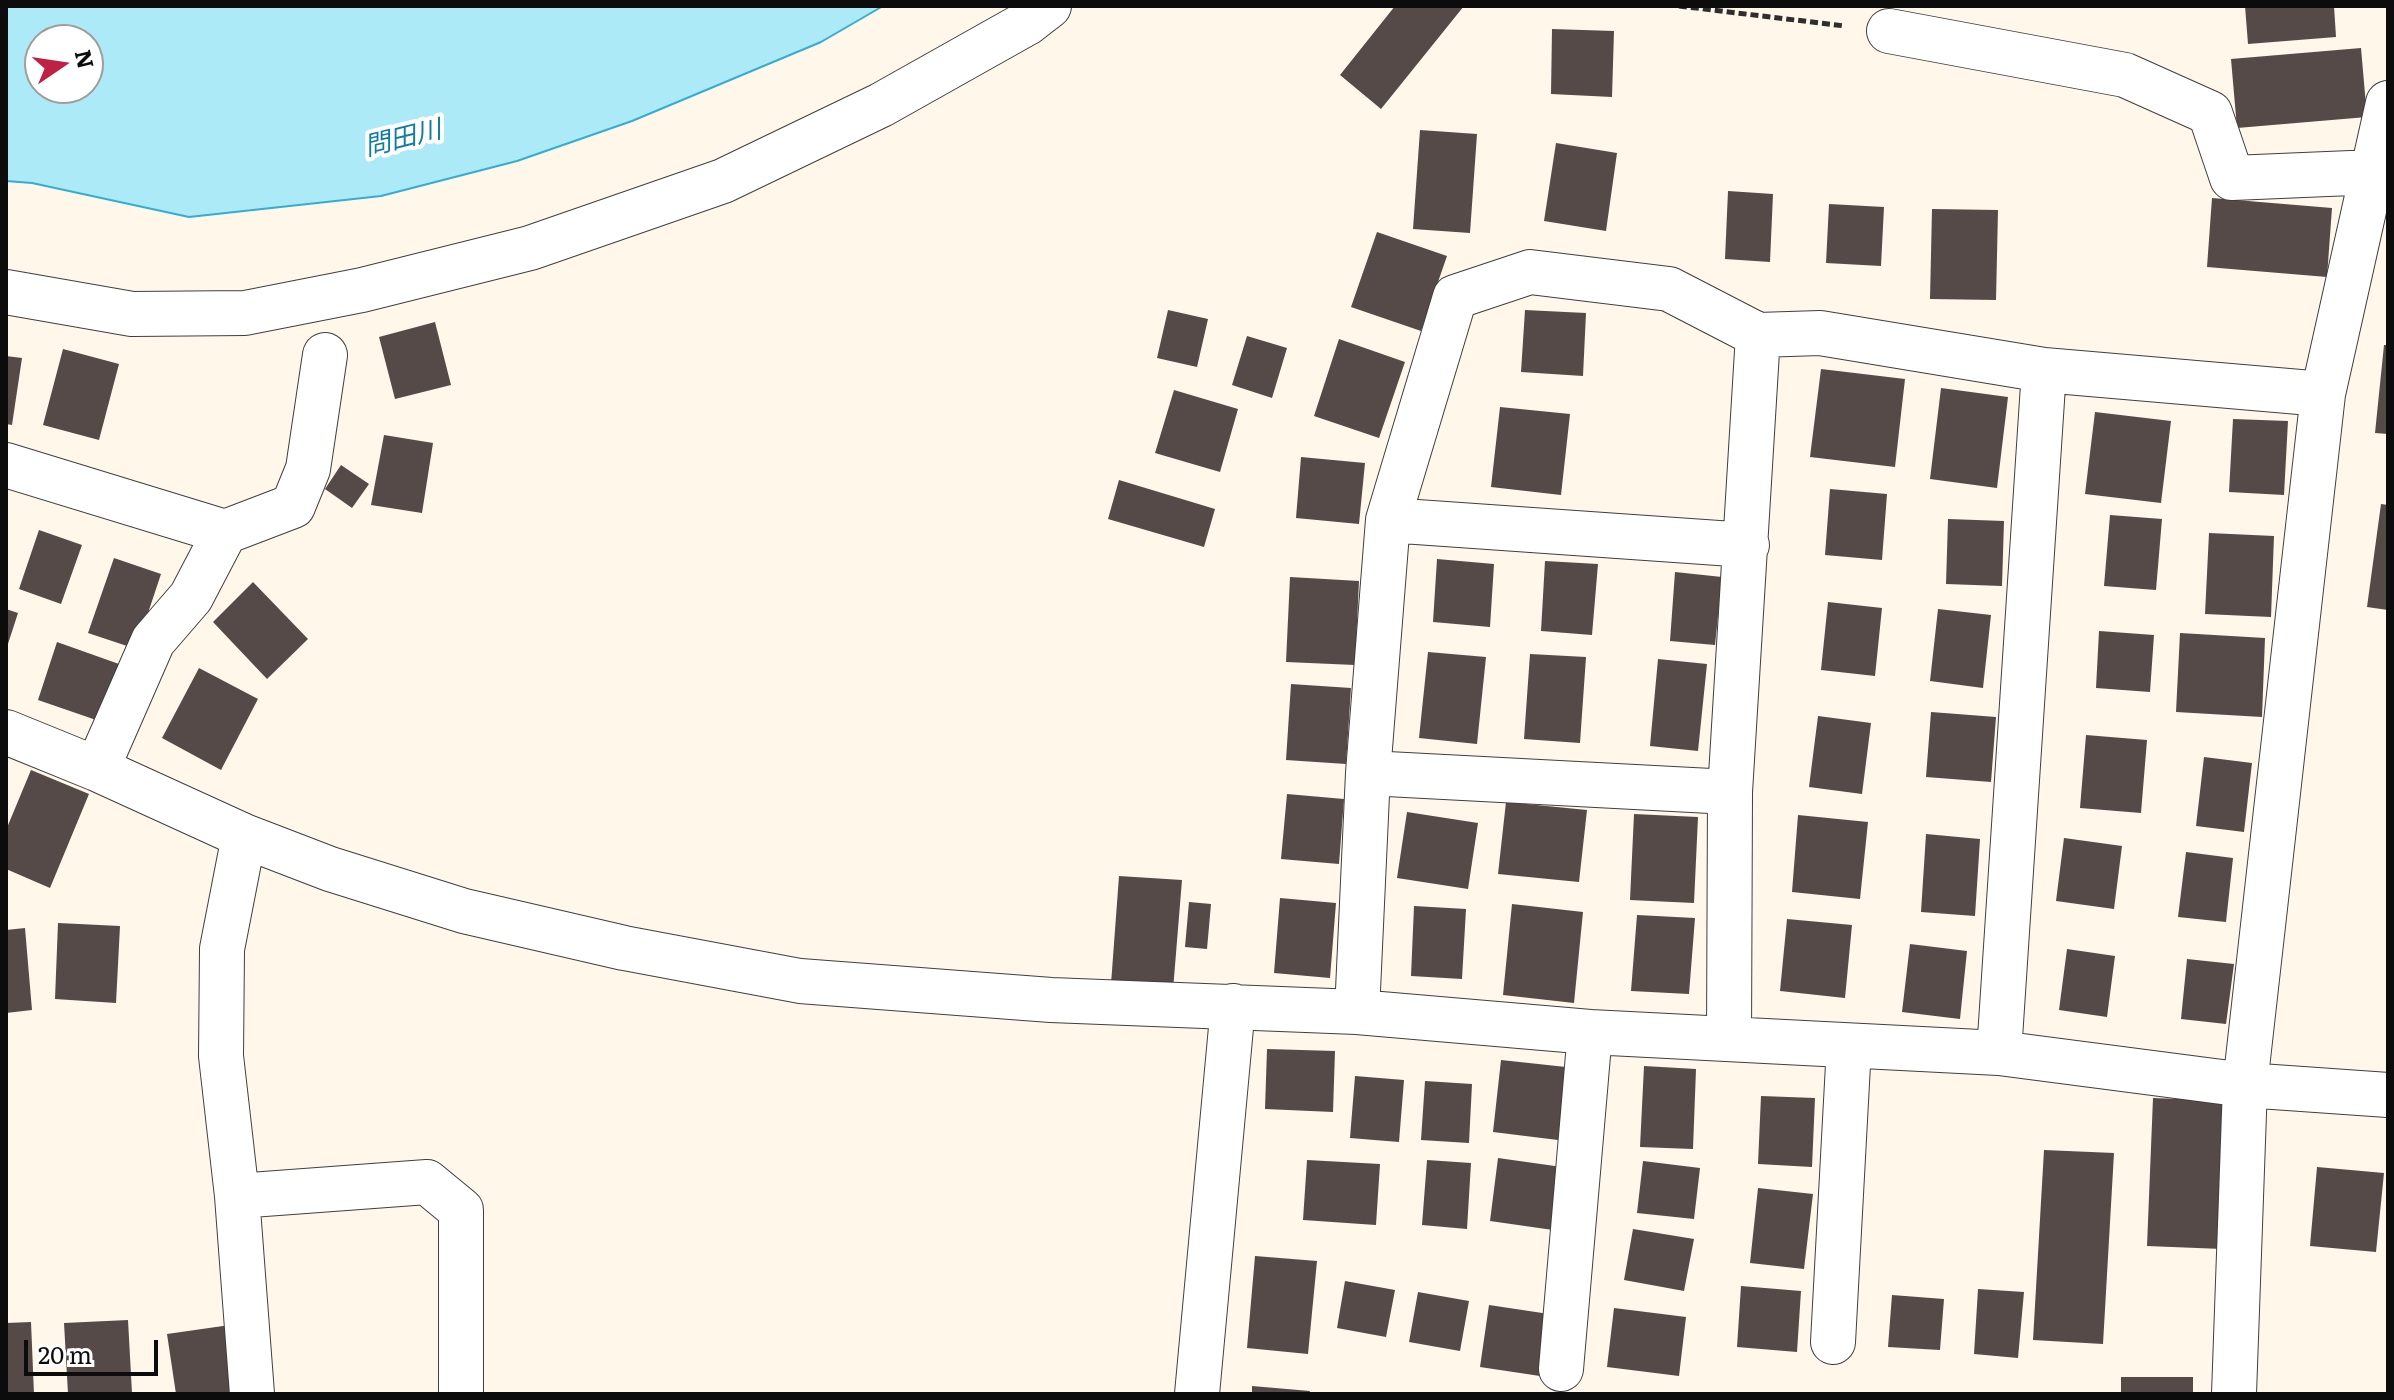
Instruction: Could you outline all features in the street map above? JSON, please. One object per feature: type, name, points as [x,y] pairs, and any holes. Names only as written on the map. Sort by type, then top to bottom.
[{"type":"street","points":[[6,292],[132,314],[245,313],[362,290],[530,248],[723,181],[881,105],[1027,23],[1049,6]]},
{"type":"street","points":[[1889,31],[2125,75],[2210,113],[2232,178],[2375,172]]},
{"type":"street","points":[[2234,1394],[2245,1085],[2323,394],[2388,103]]},
{"type":"street","points":[[1357,1012],[1368,773],[1388,520],[1455,297],[1530,272],[1669,289],[1758,335],[1820,333],[2044,370],[2323,394]]},
{"type":"street","points":[[1729,1039],[1730,792],[1758,335]]},
{"type":"street","points":[[6,465],[225,532],[293,506],[308,469],[325,355]]},
{"type":"street","points":[[1999,1053],[2044,370]]},
{"type":"street","points":[[1388,520],[1747,545]]},
{"type":"street","points":[[97,769],[153,641],[191,597],[225,532]]},
{"type":"street","points":[[6,732],[97,769],[244,836],[330,869],[464,911],[624,948],[800,981],[1051,1000],[1357,1012],[1590,1032],[1999,1053],[2245,1085],[2388,1095]]},
{"type":"street","points":[[1368,773],[1730,792]]},
{"type":"street","points":[[244,836],[222,949],[221,1056],[237,1196],[252,1394]]},
{"type":"street","points":[[1197,1394],[1233,1006]]},
{"type":"street","points":[[1561,1369],[1590,1032]]},
{"type":"street","points":[[1833,1342],[1849,1046]]},
{"type":"street","points":[[237,1196],[427,1182],[461,1210],[461,1394]]},
{"type":"path","points":[[1679,6],[1889,31]]},
{"type":"water","name":"問田川","points":[[6,6],[883,6],[821,42],[632,121],[517,161],[381,196],[189,217],[32,183],[6,181]]},
{"type":"building","points":[[1395,6],[1464,6],[1381,109],[1340,75]]},
{"type":"building","points":[[2245,6],[2334,6],[2336,37],[2248,44]]},
{"type":"building","points":[[1552,29],[1614,31],[1612,97],[1551,94]]},
{"type":"building","points":[[2361,48],[2367,117],[2237,128],[2231,59]]},
{"type":"building","points":[[1420,130],[1477,134],[1470,233],[1413,229]]},
{"type":"building","points":[[1556,143],[1617,153],[1606,231],[1544,221]]},
{"type":"building","points":[[1728,191],[1773,194],[1770,262],[1725,259]]},
{"type":"building","points":[[2212,198],[2332,208],[2327,277],[2207,267]]},
{"type":"building","points":[[1829,204],[1884,207],[1881,266],[1826,263]]},
{"type":"building","points":[[1932,209],[1998,210],[1996,300],[1930,299]]},
{"type":"building","points":[[1377,232],[1447,256],[1421,331],[1351,307]]},
{"type":"building","points":[[1168,310],[1208,319],[1197,367],[1157,358]]},
{"type":"building","points":[[1525,310],[1586,313],[1583,376],[1521,372]]},
{"type":"building","points":[[435,322],[451,385],[395,399],[379,337]]},
{"type":"building","points":[[1247,336],[1287,348],[1272,398],[1232,385]]},
{"type":"building","points":[[1339,339],[1405,362],[1379,438],[1314,416]]},
{"type":"building","points":[[2384,345],[2388,345],[2388,434],[2375,433]]},
{"type":"building","points":[[63,349],[119,364],[99,440],[43,425]]},
{"type":"building","points":[[6,356],[22,358],[12,425],[6,424]]},
{"type":"building","points":[[1821,369],[1905,379],[1895,467],[1810,457]]},
{"type":"building","points":[[1941,388],[2008,397],[1997,488],[1930,479]]},
{"type":"building","points":[[1174,390],[1238,409],[1220,472],[1155,453]]},
{"type":"building","points":[[1500,407],[1570,414],[1561,495],[1491,487]]},
{"type":"building","points":[[2095,412],[2171,421],[2161,503],[2085,494]]},
{"type":"building","points":[[2233,419],[2288,421],[2284,495],[2229,492]]},
{"type":"building","points":[[384,435],[433,443],[422,513],[371,505]]},
{"type":"building","points":[[1301,457],[1365,463],[1359,524],[1296,518]]},
{"type":"building","points":[[341,465],[369,484],[352,508],[325,489]]},
{"type":"building","points":[[1119,480],[1215,509],[1204,547],[1108,519]]},
{"type":"building","points":[[1830,489],[1887,494],[1882,560],[1825,555]]},
{"type":"building","points":[[2381,504],[2388,505],[2388,610],[2367,607]]},
{"type":"building","points":[[2110,515],[2162,519],[2156,590],[2104,586]]},
{"type":"building","points":[[1948,519],[2004,521],[2002,586],[1946,584]]},
{"type":"building","points":[[39,530],[82,545],[61,604],[19,589]]},
{"type":"building","points":[[2209,533],[2274,536],[2271,617],[2205,614]]},
{"type":"building","points":[[114,558],[161,574],[136,649],[88,633]]},
{"type":"building","points":[[1437,559],[1494,564],[1490,627],[1433,622]]},
{"type":"building","points":[[1545,561],[1598,564],[1592,635],[1541,631]]},
{"type":"building","points":[[1675,572],[1722,577],[1715,645],[1670,641]]},
{"type":"building","points":[[1290,577],[1359,581],[1355,665],[1286,662]]},
{"type":"building","points":[[253,582],[308,639],[267,679],[213,622]]},
{"type":"building","points":[[1828,602],[1882,608],[1875,676],[1821,670]]},
{"type":"building","points":[[6,609],[18,613],[7,647],[6,647]]},
{"type":"building","points":[[1938,609],[1991,615],[1983,688],[1930,681]]},
{"type":"building","points":[[2099,631],[2154,635],[2150,692],[2096,688]]},
{"type":"building","points":[[2180,633],[2265,638],[2262,717],[2176,712]]},
{"type":"building","points":[[57,642],[119,664],[99,721],[38,700]]},
{"type":"building","points":[[1428,652],[1486,657],[1477,744],[1419,738]]},
{"type":"building","points":[[1530,654],[1586,657],[1580,743],[1524,739]]},
{"type":"building","points":[[1658,659],[1707,664],[1698,751],[1650,746]]},
{"type":"building","points":[[199,668],[258,699],[221,770],[162,738]]},
{"type":"building","points":[[1291,684],[1351,688],[1346,764],[1286,760]]},
{"type":"building","points":[[1931,712],[1996,717],[1991,782],[1926,777]]},
{"type":"building","points":[[1818,716],[1871,723],[1862,794],[1809,787]]},
{"type":"building","points":[[2086,735],[2147,740],[2141,813],[2080,808]]},
{"type":"building","points":[[2204,757],[2252,763],[2244,832],[2196,826]]},
{"type":"building","points":[[31,770],[89,794],[50,888],[6,869],[6,830]]},
{"type":"building","points":[[1287,794],[1344,799],[1339,864],[1281,859]]},
{"type":"building","points":[[1506,802],[1587,810],[1579,882],[1498,874]]},
{"type":"building","points":[[1407,812],[1478,823],[1468,889],[1397,878]]},
{"type":"building","points":[[1634,814],[1698,817],[1694,903],[1630,900]]},
{"type":"building","points":[[1798,815],[1868,822],[1860,899],[1792,892]]},
{"type":"building","points":[[1926,834],[1980,839],[1975,916],[1921,912]]},
{"type":"building","points":[[2064,838],[2122,846],[2114,909],[2056,901]]},
{"type":"building","points":[[2186,852],[2233,858],[2226,922],[2178,917]]},
{"type":"building","points":[[1119,876],[1182,880],[1173,990],[1111,984]]},
{"type":"building","points":[[1280,898],[1336,903],[1330,978],[1274,973]]},
{"type":"building","points":[[1189,902],[1211,904],[1207,949],[1185,947]]},
{"type":"building","points":[[1512,904],[1583,912],[1574,1003],[1503,995]]},
{"type":"building","points":[[1414,906],[1466,909],[1462,979],[1411,976]]},
{"type":"building","points":[[1637,915],[1695,918],[1689,994],[1631,991]]},
{"type":"building","points":[[1787,919],[1852,925],[1845,998],[1780,991]]},
{"type":"building","points":[[58,923],[120,926],[116,1003],[55,999]]},
{"type":"building","points":[[25,928],[32,1010],[6,1013],[6,930]]},
{"type":"building","points":[[1910,944],[1967,951],[1960,1019],[1902,1012]]},
{"type":"building","points":[[2067,949],[2115,956],[2107,1017],[2059,1010]]},
{"type":"building","points":[[2187,959],[2234,964],[2226,1024],[2181,1019]]},
{"type":"building","points":[[1267,1049],[1335,1051],[1333,1112],[1265,1109]]},
{"type":"building","points":[[1501,1060],[1566,1067],[1558,1140],[1493,1132]]},
{"type":"building","points":[[1644,1066],[1696,1069],[1693,1149],[1640,1147]]},
{"type":"building","points":[[1355,1076],[1404,1080],[1399,1142],[1350,1138]]},
{"type":"building","points":[[1425,1081],[1472,1084],[1469,1143],[1421,1140]]},
{"type":"building","points":[[1761,1096],[1815,1098],[1812,1167],[1758,1164]]},
{"type":"building","points":[[2153,1098],[2228,1101],[2222,1249],[2147,1246]]},
{"type":"building","points":[[2044,1150],[2114,1153],[2103,1344],[2033,1340]]},
{"type":"building","points":[[1498,1158],[1562,1167],[1553,1230],[1490,1221]]},
{"type":"building","points":[[1307,1160],[1380,1164],[1376,1225],[1303,1220]]},
{"type":"building","points":[[1427,1160],[1471,1163],[1467,1229],[1422,1225]]},
{"type":"building","points":[[1643,1161],[1700,1168],[1694,1219],[1637,1213]]},
{"type":"building","points":[[2317,1167],[2384,1173],[2376,1252],[2310,1246]]},
{"type":"building","points":[[1758,1188],[1813,1194],[1804,1269],[1750,1263]]},
{"type":"building","points":[[1633,1229],[1694,1239],[1684,1291],[1624,1280]]},
{"type":"building","points":[[1255,1256],[1317,1261],[1308,1354],[1247,1348]]},
{"type":"building","points":[[1345,1281],[1395,1290],[1386,1337],[1337,1328]]},
{"type":"building","points":[[1741,1286],[1801,1291],[1797,1352],[1737,1347]]},
{"type":"building","points":[[1978,1289],[2024,1292],[2018,1358],[1974,1354]]},
{"type":"building","points":[[1418,1292],[1469,1301],[1460,1351],[1409,1342]]},
{"type":"building","points":[[1892,1295],[1944,1299],[1940,1350],[1888,1347]]},
{"type":"building","points":[[1489,1305],[1549,1314],[1540,1376],[1480,1367]]},
{"type":"building","points":[[1614,1308],[1686,1317],[1679,1376],[1607,1367]]},
{"type":"building","points":[[128,1320],[132,1393],[68,1394],[64,1323]]},
{"type":"building","points":[[31,1322],[34,1394],[6,1394],[6,1323]]},
{"type":"building","points":[[230,1325],[240,1394],[176,1394],[167,1334]]},
{"type":"building","points":[[2121,1377],[2193,1377],[2193,1394],[2121,1394]]},
{"type":"building","points":[[1252,1386],[1310,1391],[1309,1394],[1252,1394]]}]
